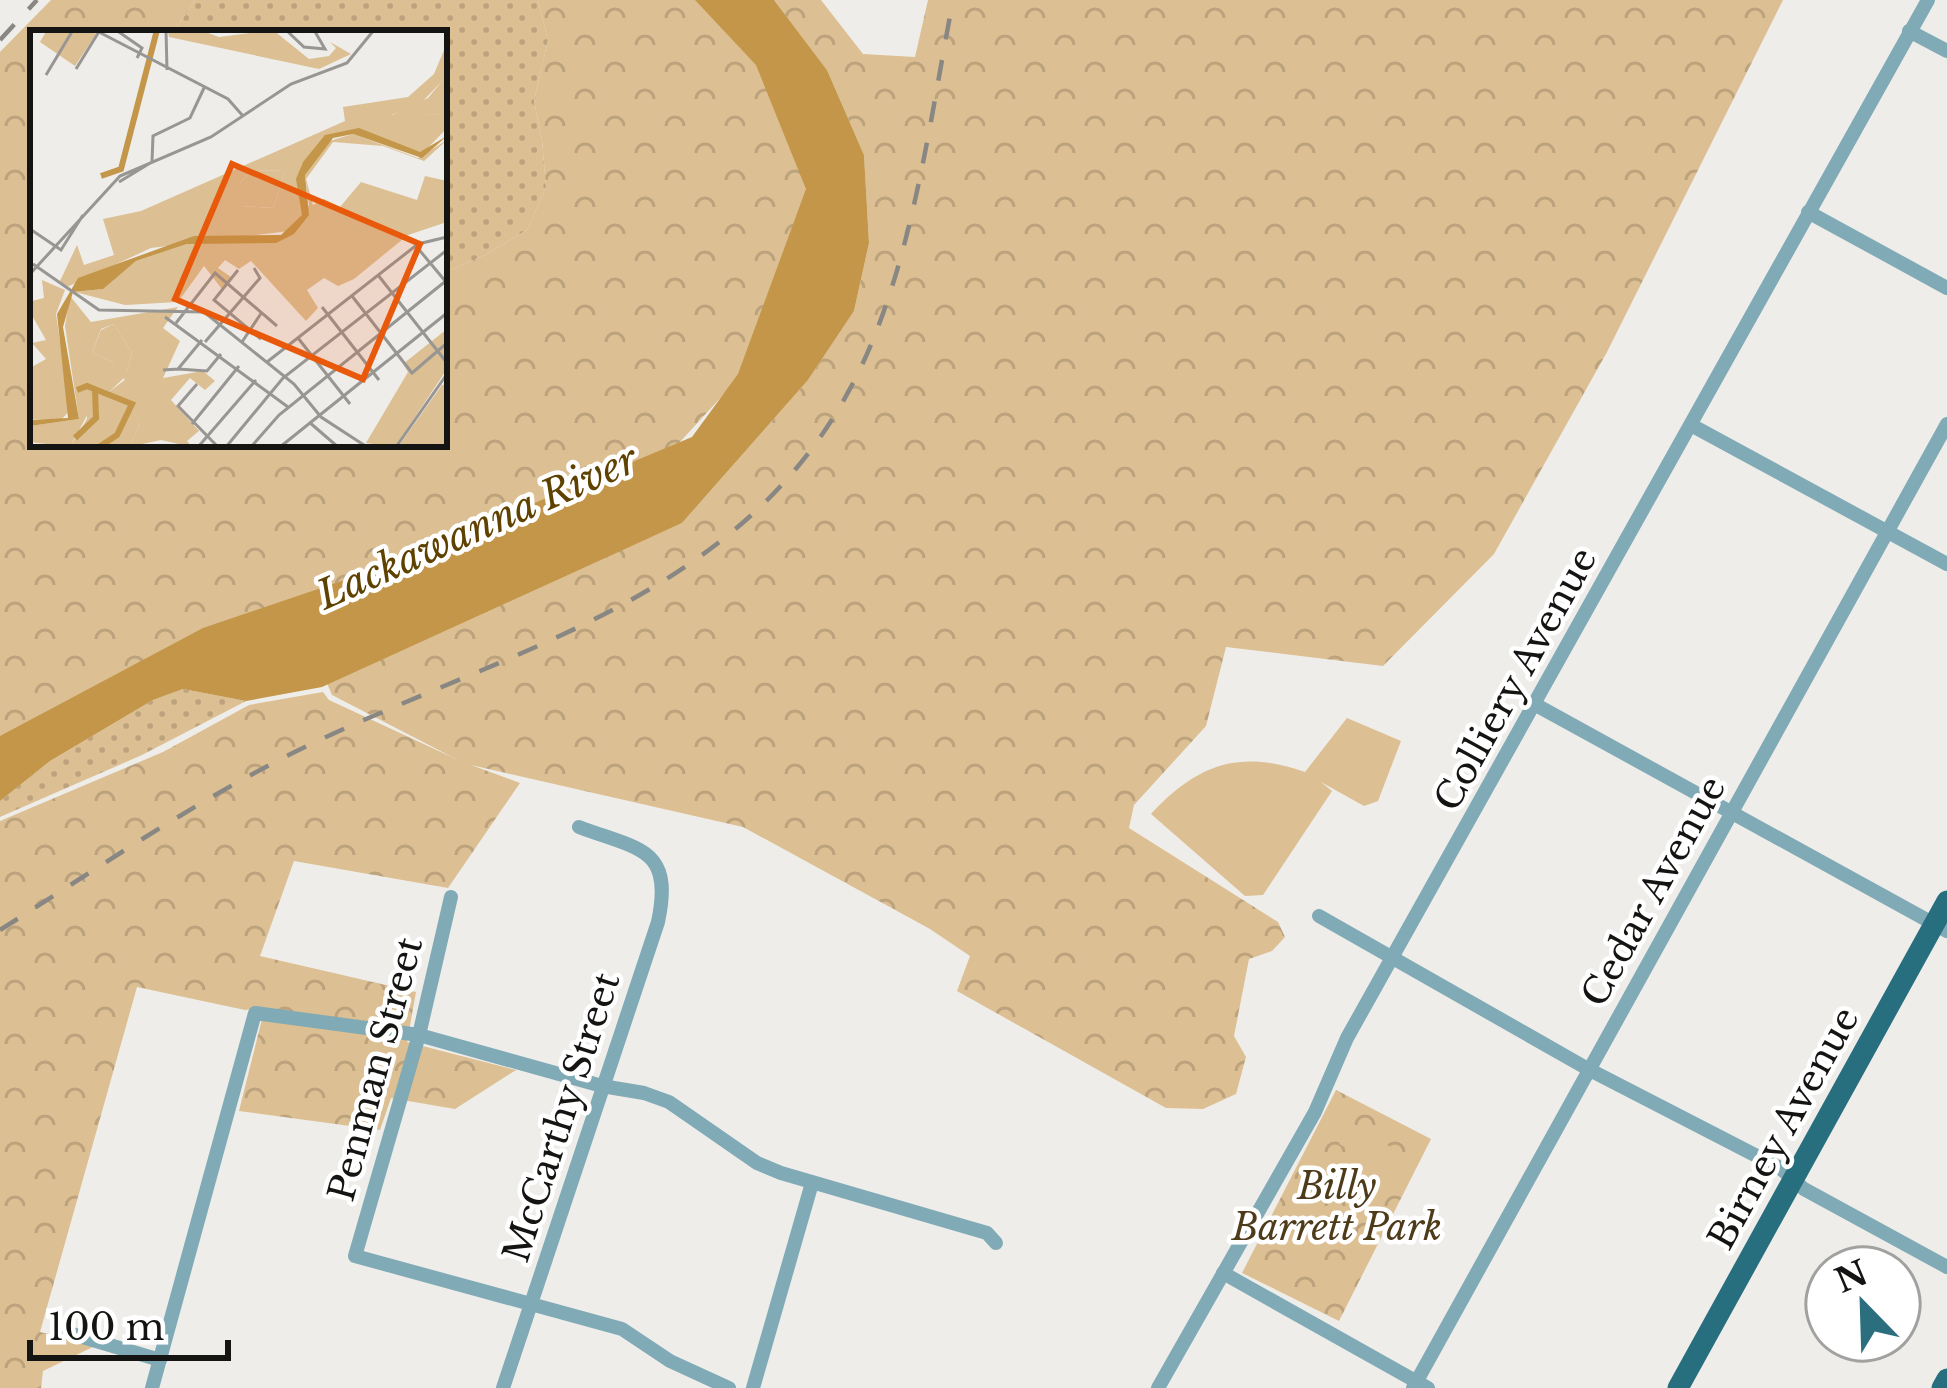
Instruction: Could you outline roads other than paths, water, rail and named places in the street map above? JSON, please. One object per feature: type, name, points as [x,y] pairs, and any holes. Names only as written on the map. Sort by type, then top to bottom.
[{"type":"main road","name":"Birney Avenue","points":[[1678,1388],[1793,1179],[1941,928],[1947,901]]},
{"type":"main road","points":[[1942,1388],[1947,1379]]},
{"type":"street","name":"Colliery Avenue","points":[[1158,1388],[1316,1112],[1347,1038],[1928,0]]},
{"type":"street","points":[[1909,31],[1947,51]]},
{"type":"street","points":[[1808,212],[1947,287]]},
{"type":"street","name":"Cedar Avenue","points":[[1419,1386],[1588,1069],[1947,424]]},
{"type":"street","points":[[1690,425],[1947,564]]},
{"type":"street","points":[[1536,706],[1941,928]]},
{"type":"street","name":"McCarthy Street","points":[[503,1388],[665,889],[658,865],[646,854],[579,826]]},
{"type":"street","name":"Penman Street","points":[[452,897],[419,1035],[355,1256],[531,1303]]},
{"type":"street","points":[[1319,916],[1588,1069],[1780,1168],[1947,1267]]},
{"type":"street","points":[[152,1388],[255,1013],[419,1035],[602,1086],[644,1093],[669,1102],[757,1163],[987,1233],[996,1243]]},
{"type":"street","points":[[753,1388],[812,1183]]},
{"type":"street","points":[[1223,1273],[1419,1386]]},
{"type":"street","points":[[531,1303],[622,1329],[670,1360],[729,1388]]},
{"type":"street","points":[[59,1330],[160,1360]]},
{"type":"railway","points":[[0,40],[37,0]]},
{"type":"railway","points":[[0,930],[243,779],[358,722],[599,617],[674,574],[742,523],[802,461],[852,385],[872,341],[916,197],[953,0]]},
{"type":"water label","name":"Lackawanna River","points":[[477,527]]},
{"type":"park label","name":"Billy Barrett Park","points":[[1337,1206]]}]
